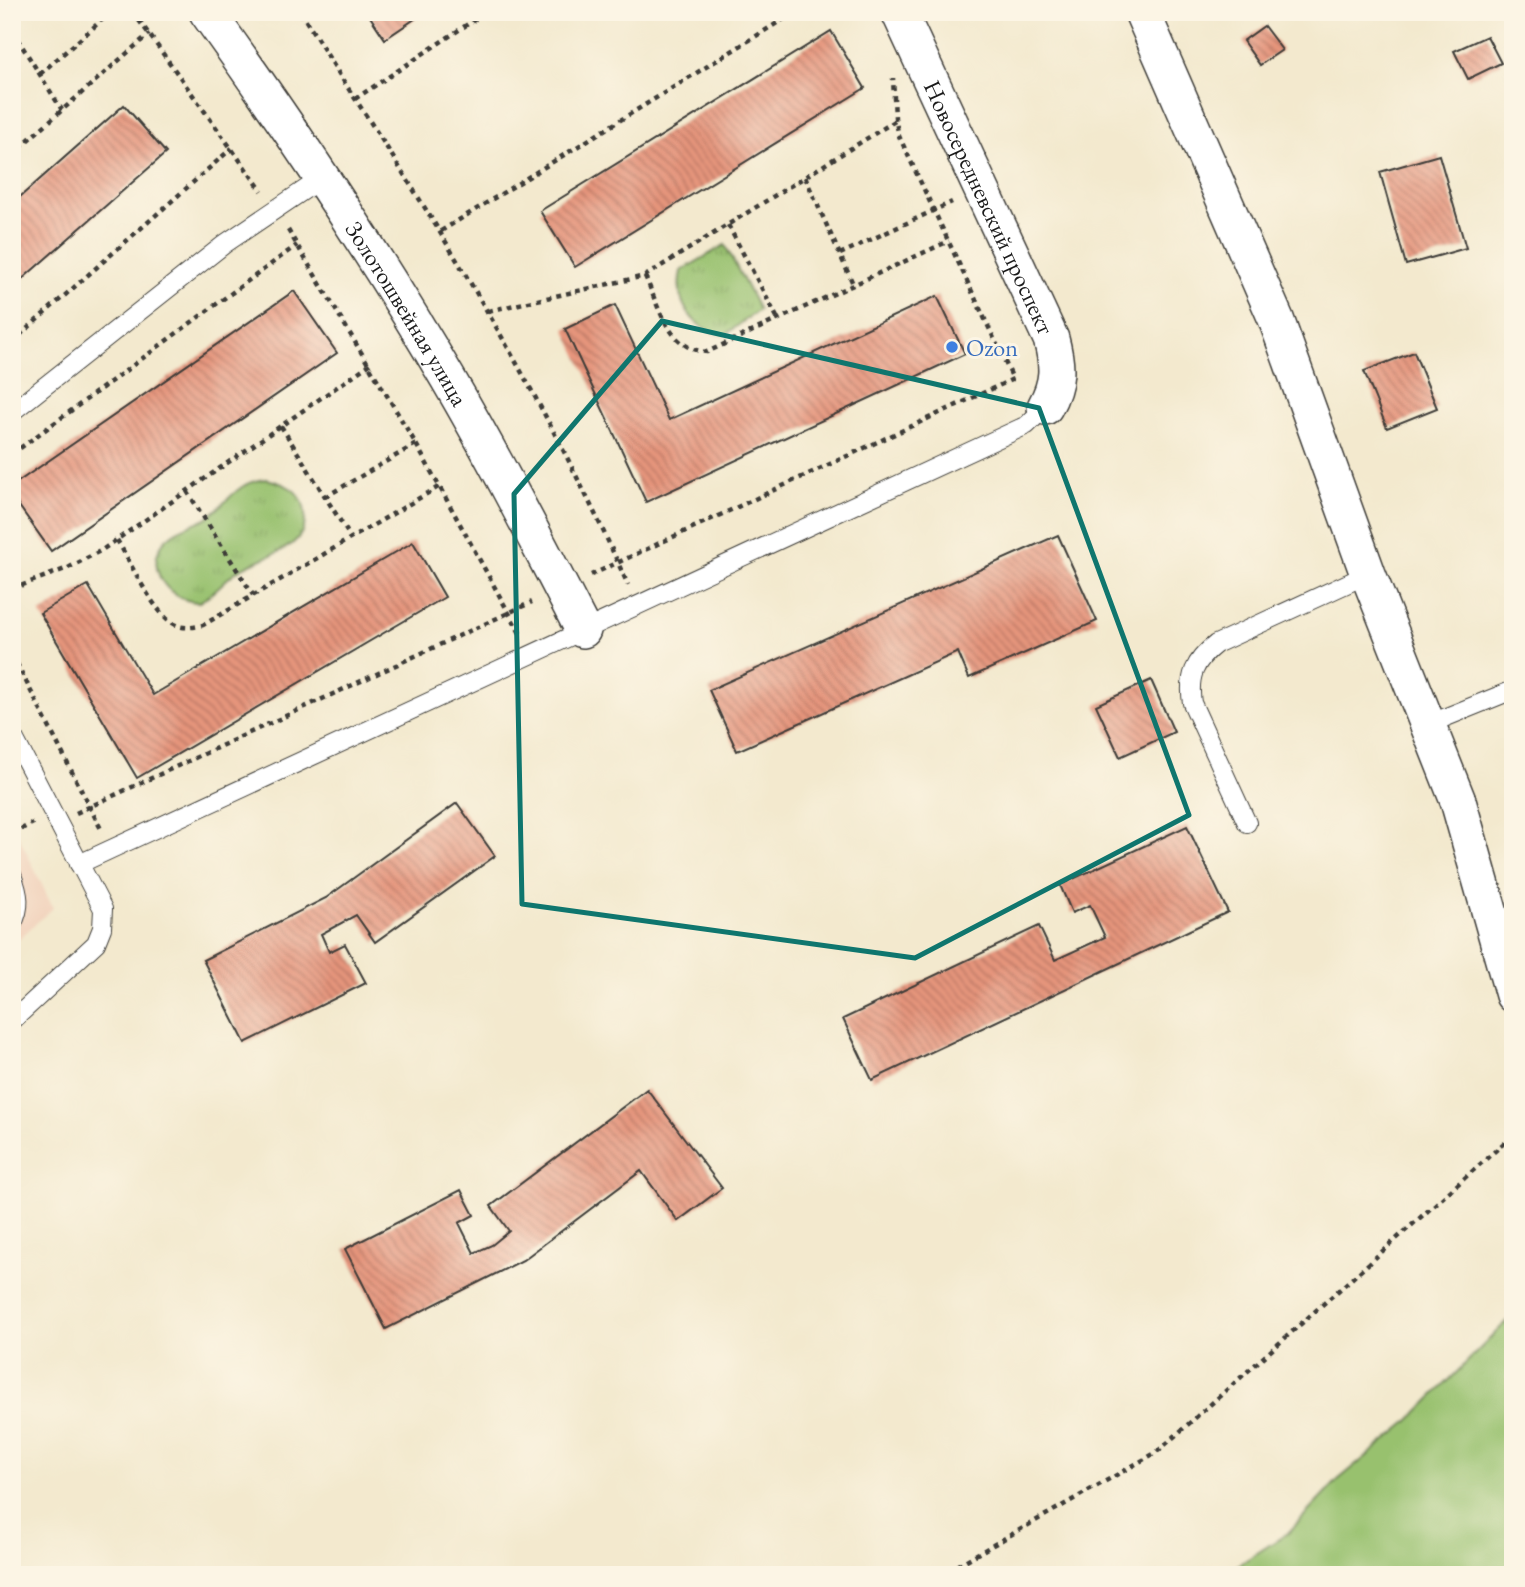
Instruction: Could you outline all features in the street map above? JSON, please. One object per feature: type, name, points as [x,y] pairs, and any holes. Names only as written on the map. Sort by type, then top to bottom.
[{"type":"street","name":"Золотошвейная улица","points":[[207,12],[322,178],[448,379],[583,630]]},
{"type":"street","name":"Новосередневский проспект","points":[[899,12],[1051,339],[1058,363],[1057,374],[1045,407]]},
{"type":"street","points":[[1142,12],[1276,318],[1368,574],[1458,801],[1513,995]]},
{"type":"lane","points":[[12,412],[226,243],[322,178]]},
{"type":"lane","points":[[79,864],[1027,425],[1045,407]]},
{"type":"lane","points":[[1247,823],[1192,704],[1189,685],[1192,671],[1203,654],[1216,645],[1368,574]]},
{"type":"lane","points":[[1429,724],[1513,690]]},
{"type":"lane","points":[[12,734],[103,909],[102,928],[96,943],[12,1021]]},
{"type":"lane","points":[[12,876],[19,892],[19,905],[12,925]]},
{"type":"path","points":[[40,74],[111,12]]},
{"type":"path","points":[[133,12],[275,209],[370,364],[532,654]]},
{"type":"path","points":[[300,12],[488,311],[552,425],[637,605]]},
{"type":"path","points":[[355,99],[486,12]]},
{"type":"path","points":[[440,231],[795,12]]},
{"type":"path","points":[[12,30],[62,110]]},
{"type":"path","points":[[12,154],[149,34]]},
{"type":"path","points":[[58,822],[1013,379],[895,121],[892,70]]},
{"type":"path","points":[[488,311],[645,276],[895,121]]},
{"type":"path","points":[[12,342],[232,148]]},
{"type":"path","points":[[805,177],[854,286]]},
{"type":"path","points":[[840,254],[981,188]]},
{"type":"path","points":[[728,225],[779,321]]},
{"type":"path","points":[[645,276],[674,339],[686,348],[707,352],[719,349],[949,241]]},
{"type":"path","points":[[12,454],[297,245]]},
{"type":"path","points":[[12,589],[68,568],[117,540],[370,364]]},
{"type":"path","points":[[281,426],[351,538]]},
{"type":"path","points":[[326,498],[416,444]]},
{"type":"path","points":[[117,540],[159,610],[174,625],[188,628],[203,625],[440,486]]},
{"type":"path","points":[[187,491],[253,596]]},
{"type":"path","points":[[12,654],[111,849]]},
{"type":"path","points":[[940,1575],[1157,1452],[1513,1135]]},
{"type":"highlighted area","points":[[662,321],[1039,408],[1189,815],[915,958],[522,904],[514,494]]},
{"type":"shaded area","points":[[12,822],[53,908],[12,945]]},
{"type":"green space","points":[[725,245],[759,310],[725,335],[704,327],[688,313],[680,294],[680,283],[681,271]]},
{"type":"green space","points":[[267,479],[295,491],[302,501],[305,522],[294,542],[237,571],[199,602],[186,600],[175,594],[160,577],[157,566],[157,555],[162,544],[172,534],[206,518],[240,488]]},
{"type":"green space","points":[[1513,1315],[1513,1575],[1223,1575],[1288,1533],[1338,1480],[1408,1422]]},
{"type":"building","points":[[367,12],[425,12],[385,39]]},
{"type":"building","points":[[1264,26],[1282,50],[1260,65],[1243,41]]},
{"type":"building","points":[[831,31],[865,88],[575,267],[540,211]]},
{"type":"building","points":[[1487,36],[1501,63],[1468,79],[1454,51]]},
{"type":"building","points":[[124,105],[166,153],[12,288],[12,204]]},
{"type":"building","points":[[1439,155],[1466,248],[1406,265],[1380,172]]},
{"type":"building","points":[[294,291],[337,353],[51,551],[12,496],[12,486]]},
{"type":"building","points":[[937,296],[965,354],[646,502],[565,329],[615,305],[669,420]]},
{"type":"building","points":[[1414,352],[1437,408],[1387,428],[1364,371]]},
{"type":"building","points":[[1058,535],[1097,621],[969,678],[958,652],[737,751],[709,690]]},
{"type":"building","points":[[413,542],[445,597],[137,778],[40,613],[88,585],[153,695]]},
{"type":"building","points":[[1151,680],[1174,732],[1120,757],[1096,705]]},
{"type":"building","points":[[457,803],[495,856],[375,942],[356,915],[321,934],[329,952],[345,944],[366,983],[245,1043],[203,960],[326,898]]},
{"type":"building","points":[[1187,826],[1228,912],[872,1080],[843,1019],[1039,926],[1055,960],[1105,937],[1090,905],[1072,913],[1060,885]]},
{"type":"building","points":[[647,1089],[722,1188],[678,1221],[641,1171],[523,1260],[386,1329],[345,1249],[461,1190],[474,1215],[459,1223],[474,1253],[492,1245],[509,1231],[491,1206]]},
{"type":"place","name":"Ozon","points":[[952,347]]}]
